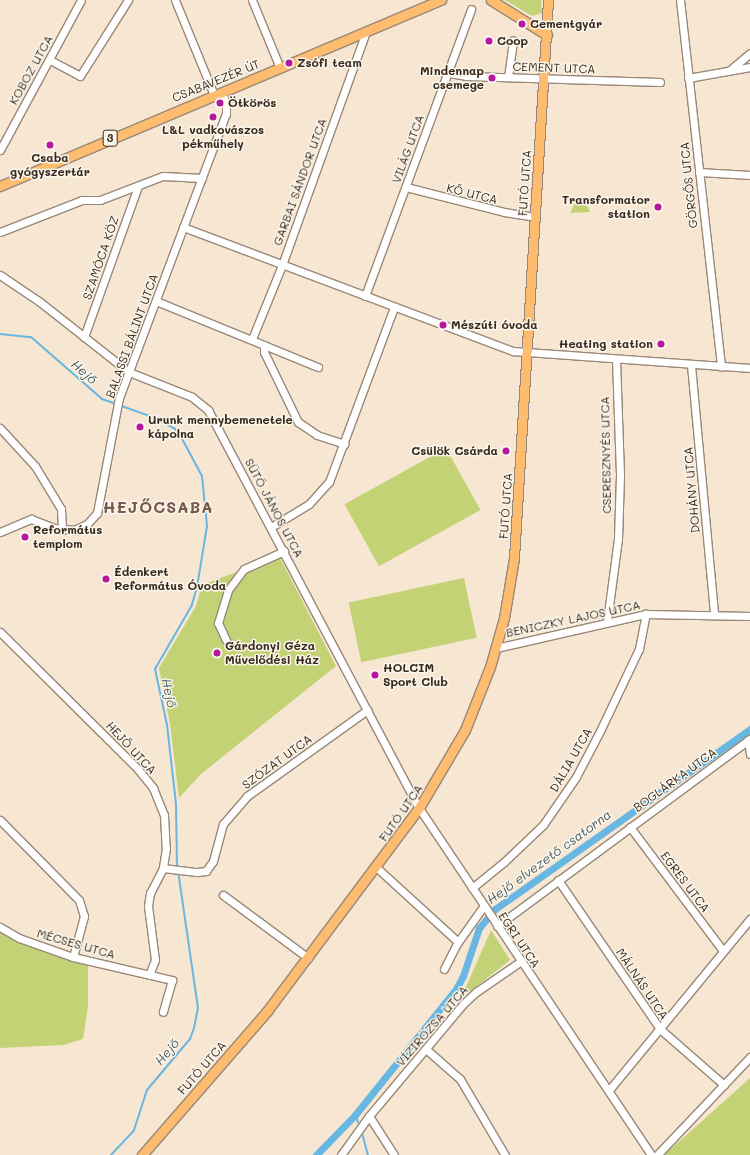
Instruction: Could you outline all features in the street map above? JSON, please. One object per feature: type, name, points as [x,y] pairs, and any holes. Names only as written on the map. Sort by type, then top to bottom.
[{"type":"main road","name":"CSABAVEZÉR ÚT","points":[[0,186],[441,0]]},
{"type":"main road","points":[[491,0],[547,35]]},
{"type":"main road","name":"FUTÓ UTCA","points":[[142,1155],[224,1061],[308,958],[376,868],[419,808],[465,730],[480,696],[496,648],[514,558],[548,0]]},
{"type":"main road","points":[[548,13],[553,0]]},
{"type":"street","name":"KOBOZ UTCA","points":[[0,150],[50,60],[81,0]]},
{"type":"street","points":[[50,60],[80,76],[128,0]]},
{"type":"street","name":"BALASSI BÁLINT UTCA","points":[[0,532],[31,519],[62,530],[81,528],[97,513],[119,398],[226,114],[226,104],[218,93],[175,0]]},
{"type":"street","points":[[252,0],[280,68]]},
{"type":"street","name":"GÖRGŐS UTCA","points":[[680,0],[721,367]]},
{"type":"street","name":"VILÁG UTCA","points":[[365,296],[471,9]]},
{"type":"street","name":"GARBAI SÁNDOR UTCA","points":[[252,339],[282,265],[366,32]]},
{"type":"street","points":[[508,77],[513,40]]},
{"type":"street","points":[[730,70],[750,52]]},
{"type":"street","points":[[688,78],[750,67]]},
{"type":"street","name":"CEMENT UTCA","points":[[448,73],[508,77],[660,82]]},
{"type":"street","points":[[699,172],[750,175]]},
{"type":"street","name":"SZAMÓCA KÖZ","points":[[0,232],[82,200],[100,200],[163,176],[202,178]]},
{"type":"street","name":"SZAMÓCA KÖZ","points":[[84,337],[138,186]]},
{"type":"street","name":"KŐ UTCA","points":[[406,187],[504,212],[535,217]]},
{"type":"street","points":[[183,227],[513,351],[691,365],[750,368]]},
{"type":"street","name":"SÜTŐ JÁNOS UTCA","points":[[0,275],[40,302],[129,372],[192,397],[208,410],[368,710]]},
{"type":"street","points":[[156,301],[318,367]]},
{"type":"street","points":[[271,527],[309,504],[324,490],[345,444],[394,307]]},
{"type":"street","points":[[264,345],[264,352],[298,422],[317,435],[345,444]]},
{"type":"street","name":"CSERESZNYÉS UTCA","points":[[607,621],[618,539],[620,482],[616,359]]},
{"type":"street","name":"DOHÁNY UTCA","points":[[691,365],[714,614]]},
{"type":"street","points":[[0,428],[35,466],[61,509],[62,530]]},
{"type":"street","points":[[226,640],[218,623],[228,590],[244,569],[284,551]]},
{"type":"street","name":"BENICZKY LAJOS UTCA","points":[[496,648],[607,621],[646,614],[714,614],[750,616]]},
{"type":"street","name":"DÁLIA UTCA","points":[[472,888],[504,862],[543,825],[576,777],[600,732],[639,649],[646,614]]},
{"type":"street","name":"HEJŐ UTCA","points":[[0,632],[137,768],[153,788],[164,815],[167,868],[150,893],[148,906],[155,960],[148,975]]},
{"type":"street","name":"EGRI UTCA","points":[[368,710],[419,808],[483,907],[609,1090],[651,1155]]},
{"type":"street","name":"SZÓZAT UTCA","points":[[167,868],[206,871],[213,862],[223,824],[247,796],[368,710]]},
{"type":"street","points":[[749,740],[750,754]]},
{"type":"street","name":"BOGLÁRKA UTCA","points":[[496,924],[749,740]]},
{"type":"street","points":[[0,820],[79,900],[84,916],[74,957]]},
{"type":"street","name":"EGRES UTCA","points":[[630,827],[723,951]]},
{"type":"street","points":[[376,868],[458,942]]},
{"type":"street","name":"MÁLNÁS UTCA","points":[[558,880],[660,1029],[724,1085]]},
{"type":"street","points":[[223,895],[308,958]]},
{"type":"street","points":[[444,969],[458,942],[483,907]]},
{"type":"street","points":[[609,1090],[750,919]]},
{"type":"street","name":"MÉCSES UTCA","points":[[0,927],[19,938],[74,957],[172,980],[163,1012]]},
{"type":"street","name":"VÍZIRÓZSA UTCA","points":[[341,1155],[369,1116],[476,992],[520,961]]},
{"type":"street","points":[[427,1050],[460,1079],[505,1155]]},
{"type":"street","points":[[657,1155],[750,1057]]},
{"type":"street","points":[[369,1116],[394,1155]]},
{"type":"green space","points":[[505,0],[541,0],[542,13],[532,16]]},
{"type":"green space","points":[[578,197],[588,207],[590,212],[570,213]]},
{"type":"green space","points":[[446,448],[480,510],[379,566],[345,504]]},
{"type":"green space","points":[[279,556],[336,666],[201,774],[179,798],[170,724],[159,668],[196,606],[202,585]]},
{"type":"green space","points":[[464,578],[477,638],[361,662],[349,603]]},
{"type":"green space","points":[[491,930],[510,960],[468,993],[465,989]]},
{"type":"green space","points":[[0,933],[88,966],[88,1006],[83,1039],[63,1045],[0,1048]]},
{"type":"green space","points":[[750,1078],[750,1155],[662,1155],[672,1148]]},
{"type":"waterway","name":"Hejő","points":[[0,334],[31,337],[102,399],[147,415],[174,428],[180,435],[202,476],[207,526],[197,587],[192,605],[155,669],[167,725],[176,804],[177,867]]},
{"type":"waterway","name":"Hejő elvezető csatorna","points":[[316,1155],[355,1115],[456,989],[463,976],[479,928],[495,909],[750,729]]},
{"type":"waterway","name":"Hejő","points":[[111,1155],[134,1130],[147,1090],[190,1039],[194,1028],[198,1008],[178,871]]},
{"type":"waterway","name":"Hejő elvezető csatorna","points":[[355,1115],[358,1122]]},
{"type":"waterway","points":[[362,1133],[368,1155]]},
{"type":"place","name":"Cementgyár","points":[[522,24]]},
{"type":"place","name":"Coop","points":[[489,41]]},
{"type":"place","name":"Zsófi team","points":[[289,63]]},
{"type":"place","name":"Mindennap csemege","points":[[492,78]]},
{"type":"place","name":"Ötkörös","points":[[220,103]]},
{"type":"place","name":"L&L vadkovászos pékműhely","points":[[213,117]]},
{"type":"place","name":"Csaba gyógyszertár","points":[[50,145]]},
{"type":"place","name":"Transformator station","points":[[658,207]]},
{"type":"place","name":"Mészúti óvoda","points":[[443,325]]},
{"type":"place","name":"Heating station","points":[[661,344]]},
{"type":"place","name":"Urunk mennybemenetele kápolna","points":[[140,427]]},
{"type":"place","name":"Csülök Csárda","points":[[506,451]]},
{"type":"place","name":"Református templom","points":[[25,537]]},
{"type":"place","name":"Édenkert Református Óvoda","points":[[106,579]]},
{"type":"place","name":"Gárdonyi Géza Művelődési Ház","points":[[217,653]]},
{"type":"place","name":"HOLCIM Sport Club","points":[[375,675]]},
{"type":"district","name":"HEJŐCSABA","points":[[158,507]]}]
